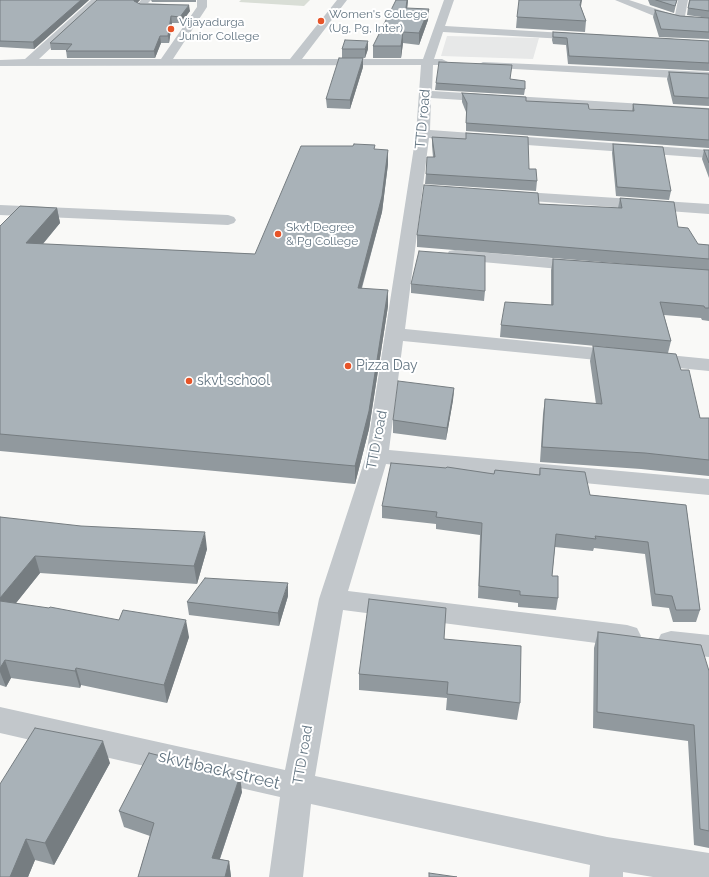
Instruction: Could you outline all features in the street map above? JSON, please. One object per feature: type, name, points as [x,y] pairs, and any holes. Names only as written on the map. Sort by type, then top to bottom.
[{"type":"street","points":[[28,63],[97,0]]},
{"type":"street","points":[[146,0],[141,6],[183,7],[202,4]]},
{"type":"street","points":[[294,62],[342,0]]},
{"type":"street","name":"TTD road","points":[[286,877],[297,787],[332,599],[377,456],[394,334],[423,253],[423,134],[427,62],[440,29],[449,0]]},
{"type":"street","points":[[620,0],[663,16],[679,19],[709,21]]},
{"type":"street","points":[[679,19],[683,0]]},
{"type":"street","points":[[165,62],[202,4]]},
{"type":"street","points":[[440,29],[590,37]]},
{"type":"street","points":[[0,63],[450,63]]},
{"type":"street","points":[[474,64],[709,76]]},
{"type":"street","points":[[425,94],[709,112]]},
{"type":"street","points":[[423,134],[709,154]]},
{"type":"street","points":[[494,195],[709,209]]},
{"type":"street","points":[[0,210],[228,220]]},
{"type":"street","points":[[423,253],[598,267]]},
{"type":"street","points":[[394,334],[709,365]]},
{"type":"street","points":[[377,456],[709,487]]},
{"type":"street","points":[[332,599],[709,646]]},
{"type":"street","name":"skvt back street","points":[[0,720],[297,787],[606,865],[709,870]]},
{"type":"shaded area","points":[[241,0],[310,0],[304,6],[239,2]]},
{"type":"shaded area","points":[[447,36],[539,38],[533,59],[441,56]]},
{"type":"building","points":[[0,0],[81,0],[33,42],[0,41]]},
{"type":"building","points":[[97,0],[134,0],[140,4],[189,5],[180,17],[171,16],[168,36],[160,36],[154,51],[66,51],[72,44],[50,43]]},
{"type":"building","points":[[396,0],[407,0],[406,8],[429,9],[419,33],[403,32],[401,46],[373,46]]},
{"type":"building","points":[[519,0],[581,0],[580,5],[586,21],[517,17]]},
{"type":"building","points":[[656,0],[677,0],[675,6]]},
{"type":"building","points":[[690,0],[709,0],[709,11],[688,8]]},
{"type":"building","points":[[655,10],[680,16],[709,18],[709,32],[661,29]]},
{"type":"building","points":[[553,32],[709,41],[709,63],[569,56],[567,38],[553,37]]},
{"type":"building","points":[[345,40],[368,41],[365,49],[342,49]]},
{"type":"building","points":[[339,58],[363,58],[350,100],[326,99]]},
{"type":"building","points":[[439,62],[512,65],[510,79],[525,81],[525,89],[436,83]]},
{"type":"building","points":[[669,72],[709,74],[709,98],[674,96]]},
{"type":"building","points":[[462,93],[526,97],[526,101],[588,104],[589,109],[634,111],[633,104],[709,109],[709,140],[466,123],[467,103]]},
{"type":"building","points":[[466,133],[528,137],[529,169],[536,169],[537,181],[426,174],[427,157],[435,157],[432,137],[466,139]]},
{"type":"building","name":"skvt school","points":[[354,144],[375,145],[374,149],[388,150],[382,196],[358,288],[388,290],[369,411],[355,466],[0,434],[0,226],[20,206],[57,208],[26,243],[255,254],[301,146],[353,146]]},
{"type":"building","points":[[613,144],[663,147],[671,191],[617,187]]},
{"type":"building","points":[[704,150],[709,150],[709,163]]},
{"type":"building","points":[[424,185],[538,193],[539,204],[622,208],[620,198],[674,202],[678,227],[688,228],[698,244],[709,245],[709,259],[417,235]]},
{"type":"building","points":[[419,251],[485,256],[485,291],[411,284]]},
{"type":"building","points":[[553,259],[709,270],[709,308],[705,308],[704,306],[660,302],[671,341],[501,325],[505,302],[553,305]]},
{"type":"building","points":[[593,346],[676,354],[681,370],[689,370],[700,418],[709,418],[709,460],[645,453],[542,447],[545,399],[602,404]]},
{"type":"building","points":[[398,381],[454,388],[447,428],[393,420]]},
{"type":"building","points":[[391,463],[447,467],[494,474],[495,470],[540,475],[540,468],[585,472],[590,495],[686,505],[700,610],[676,610],[672,596],[655,594],[648,542],[595,536],[596,539],[556,534],[552,576],[558,576],[558,598],[520,595],[520,591],[479,586],[482,523],[436,517],[437,512],[382,506]]},
{"type":"building","points":[[0,517],[81,526],[205,532],[194,566],[35,556],[0,598]]},
{"type":"building","points":[[205,578],[288,583],[278,613],[187,602]]},
{"type":"building","points":[[369,599],[446,608],[444,639],[521,646],[520,703],[447,694],[448,682],[359,674]]},
{"type":"building","points":[[0,601],[50,607],[119,620],[123,610],[186,620],[164,685],[76,668],[75,671],[5,660],[0,668]]},
{"type":"building","points":[[598,632],[701,645],[709,671],[709,831],[700,829],[694,725],[597,712]]},
{"type":"building","points":[[35,728],[103,741],[45,843],[26,839],[10,877],[0,877],[0,784]]},
{"type":"building","points":[[149,753],[240,776],[212,858],[229,861],[225,877],[138,877],[154,823],[119,811]]},
{"type":"building","points":[[429,873],[457,877],[429,877]]},
{"type":"place","name":"Women's College (Ug, Pg, Inter)","points":[[321,21]]},
{"type":"place","name":"Vijayadurga Junior College","points":[[171,29]]},
{"type":"place","name":"Skvt Degree & Pg College","points":[[278,234]]},
{"type":"place","name":"Pizza Day","points":[[348,366]]},
{"type":"place","name":"skvt school","points":[[189,381]]}]
